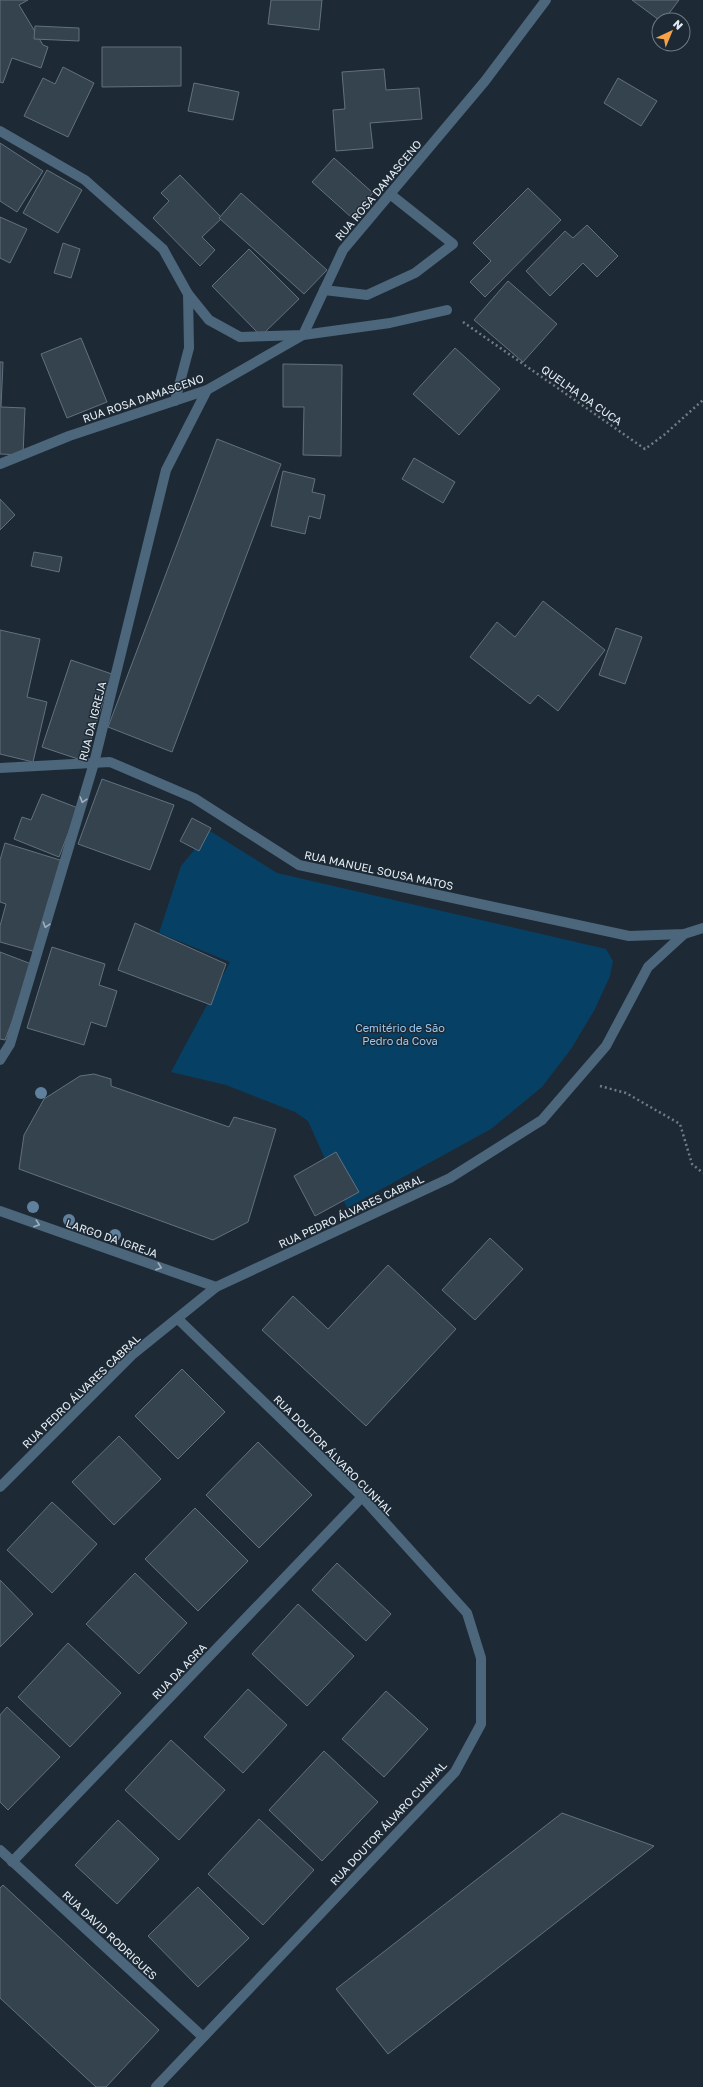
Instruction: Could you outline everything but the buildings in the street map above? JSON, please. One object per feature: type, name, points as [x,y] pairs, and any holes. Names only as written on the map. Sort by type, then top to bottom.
[{"type":"street","name":"RUA ROSA DAMASCENO","points":[[0,464],[69,436],[207,390],[303,336],[343,250],[485,81],[546,0]]},
{"type":"street","points":[[0,131],[85,180],[163,249],[188,294],[209,320],[240,338],[303,336],[390,323],[447,310]]},
{"type":"street","points":[[324,290],[367,295],[415,273],[454,244],[390,194]]},
{"type":"street","points":[[175,401],[189,348],[188,294]]},
{"type":"street","name":"RUA DA IGREJA","points":[[0,1060],[10,1044],[94,763],[166,470],[207,390]]},
{"type":"street","name":"RUA MANUEL SOUSA MATOS","points":[[0,768],[110,762],[194,798],[299,865],[629,936],[684,934],[703,928]]},
{"type":"street","name":"RUA PEDRO ÁLVARES CABRAL","points":[[0,1487],[133,1354],[216,1287],[450,1178],[542,1120],[606,1046],[648,967],[684,934]]},
{"type":"street","name":"LARGO DA IGREJA","points":[[0,1211],[216,1287]]},
{"type":"street","name":"RUA DOUTOR ÁLVARO CUNHAL","points":[[156,2087],[455,1772],[481,1724],[481,1658],[467,1613],[362,1498],[178,1319]]},
{"type":"street","name":"RUA DA AGRA","points":[[12,1862],[362,1498]]},
{"type":"street","name":"RUA DAVID RODRIGUES","points":[[0,1850],[203,2037]]},
{"type":"path","name":"QUELHA DA CUCA","points":[[447,310],[645,449],[664,435],[703,400]]},
{"type":"path","points":[[577,1079],[626,1093],[680,1124],[692,1164],[703,1173]]},
{"type":"green space","name":"Cemitério de São Pedro da Cova","points":[[210,831],[277,873],[606,949],[613,961],[610,976],[595,1009],[571,1049],[542,1087],[491,1129],[347,1208],[308,1121],[295,1112],[226,1085],[171,1072],[230,962],[159,933],[181,866]]}]
